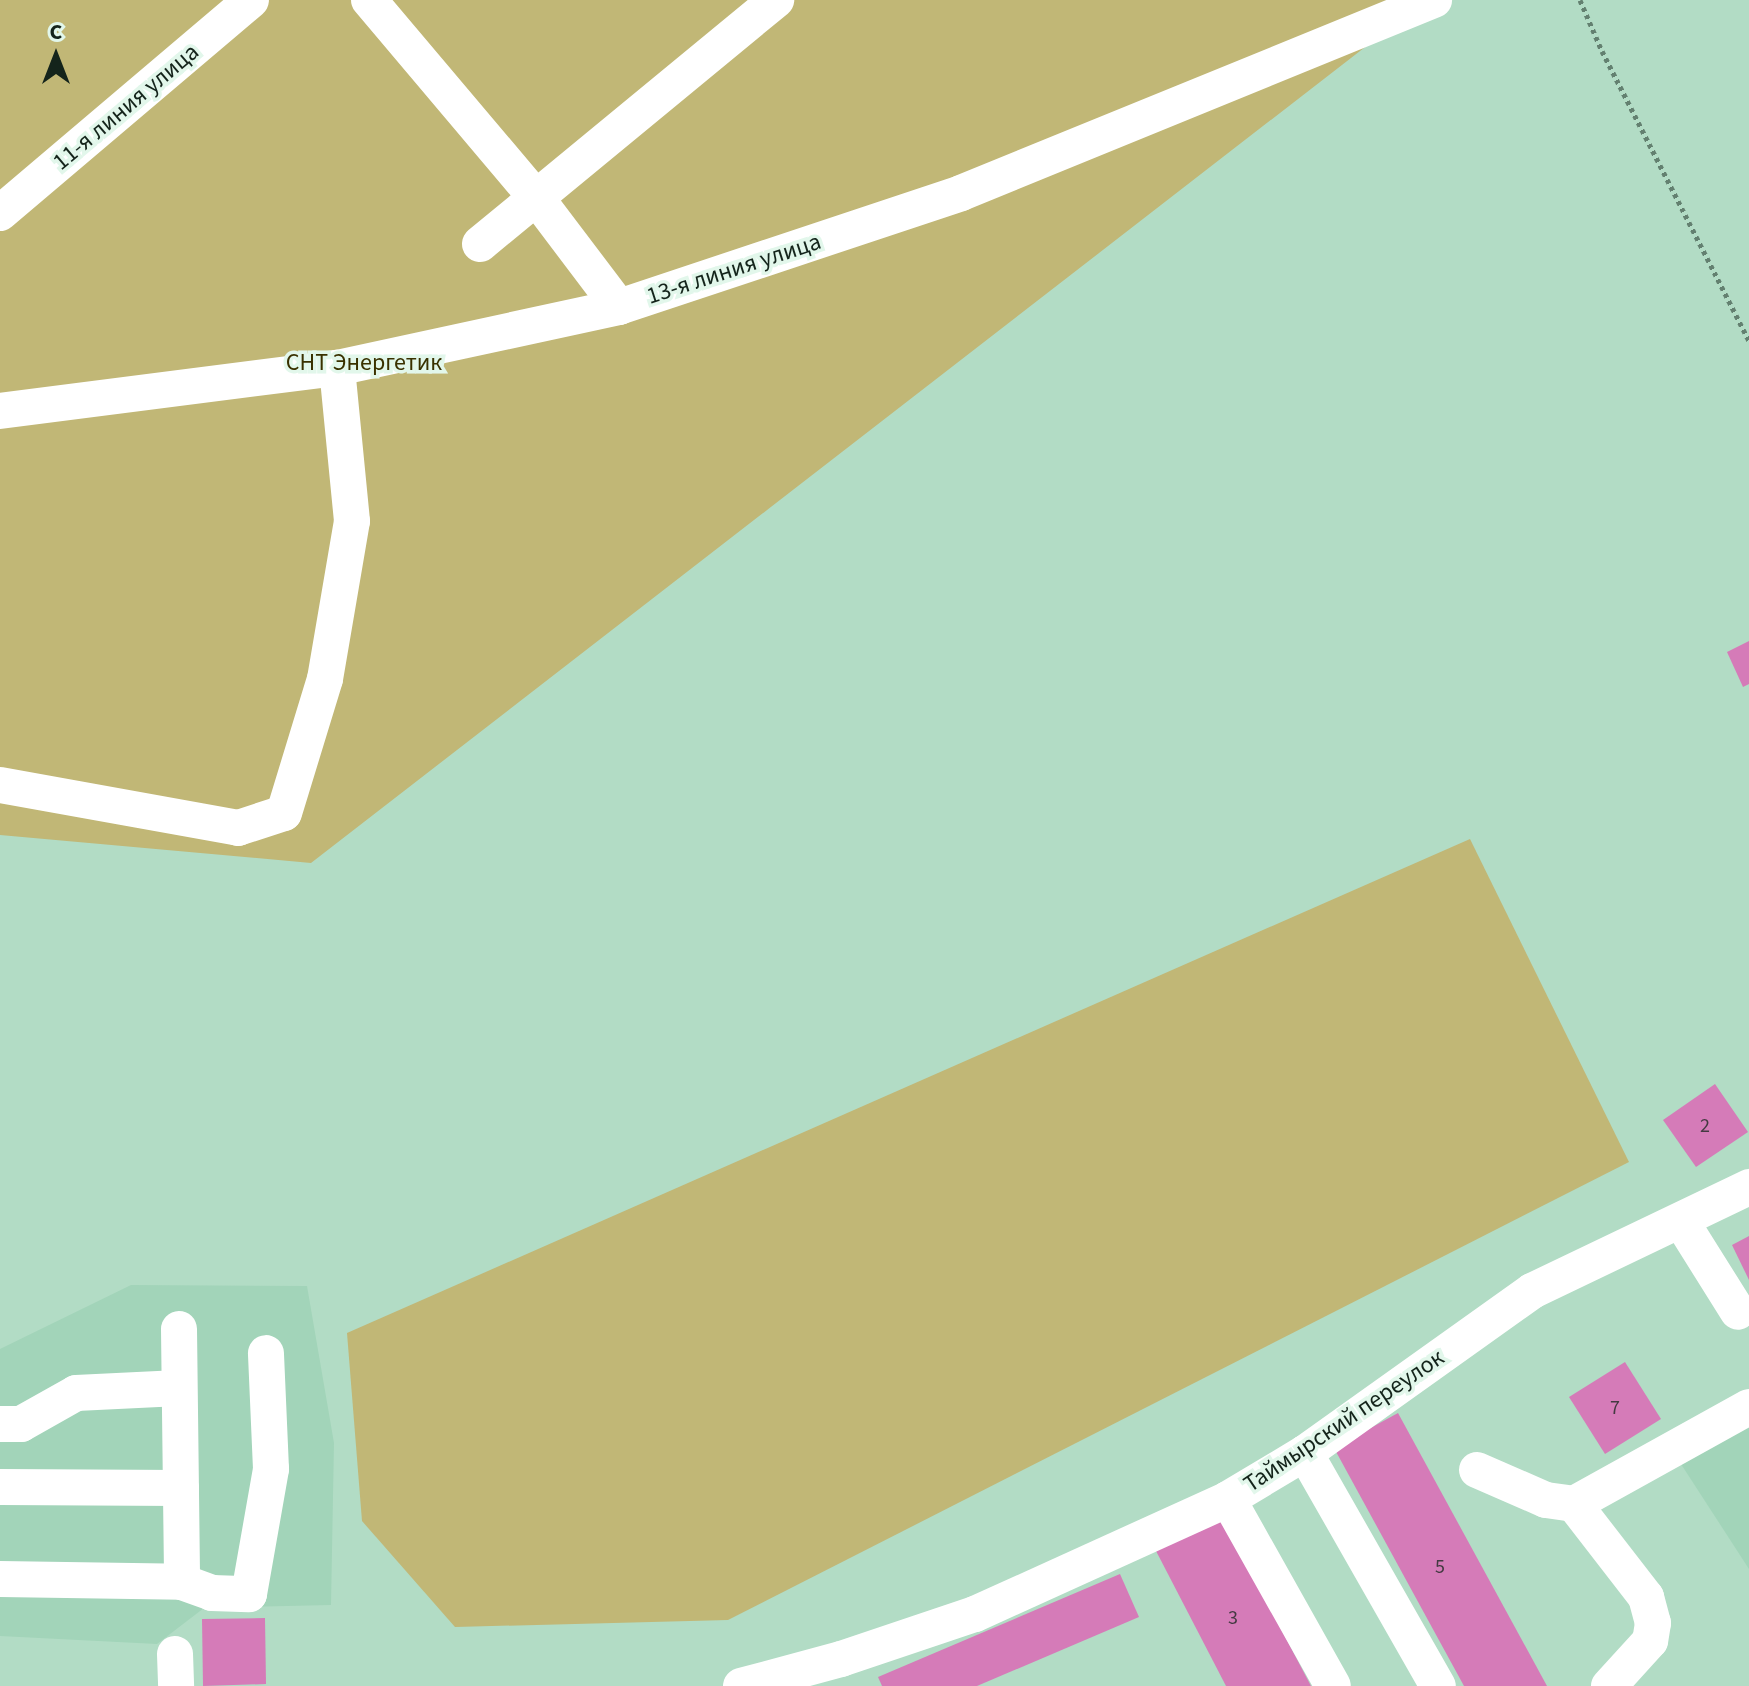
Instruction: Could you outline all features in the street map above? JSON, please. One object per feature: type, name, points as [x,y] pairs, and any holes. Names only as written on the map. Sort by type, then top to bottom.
[{"type":"street","name":"11-я линия улица","points":[[0,213],[251,0]]},
{"type":"street","points":[[369,0],[538,200],[619,307]]},
{"type":"street","points":[[480,244],[538,200],[776,0]]},
{"type":"street","name":"13-я линия улица","points":[[0,411],[337,368],[619,307],[961,193],[1434,0]]},
{"type":"street","points":[[0,785],[238,828],[284,813],[325,679],[352,521],[337,368]]},
{"type":"street","name":"Таймырский переулок","points":[[741,1686],[841,1659],[975,1614],[1228,1499],[1305,1453],[1532,1291],[1749,1187]]},
{"type":"street","points":[[1681,1221],[1738,1312]]},
{"type":"street","points":[[179,1329],[182,1582]]},
{"type":"street","points":[[0,1579],[182,1582],[212,1593],[249,1594],[271,1469],[266,1353]]},
{"type":"street","points":[[0,1424],[21,1424],[76,1393],[179,1388]]},
{"type":"street","points":[[1477,1470],[1546,1500],[1574,1504],[1749,1407]]},
{"type":"street","points":[[1305,1453],[1438,1686]]},
{"type":"street","points":[[0,1487],[181,1488]]},
{"type":"street","points":[[1228,1499],[1333,1686]]},
{"type":"street","points":[[1574,1504],[1646,1597],[1653,1623],[1650,1641],[1609,1686]]},
{"type":"path","points":[[1580,0],[1602,51],[1749,341]]},
{"type":"shaded area","points":[[131,1285],[307,1286],[334,1443],[331,1605],[204,1608],[157,1644],[0,1636],[0,1349]]},
{"type":"shaded area","points":[[1749,1421],[1749,1569],[1679,1461]]},
{"type":"green space","name":"СНТ Энергетик","points":[[0,0],[1435,0],[1391,27],[311,863],[0,835]]},
{"type":"green space","points":[[1470,839],[1629,1162],[728,1620],[455,1627],[362,1521],[347,1333]]},
{"type":"building","points":[[1749,641],[1749,684],[1743,687],[1727,652]]},
{"type":"building","points":[[1715,1084],[1748,1132],[1696,1167],[1663,1120]]},
{"type":"building","points":[[1749,1236],[1749,1280],[1732,1245]]},
{"type":"building","points":[[1625,1362],[1661,1419],[1605,1454],[1569,1397]]},
{"type":"building","points":[[1398,1413],[1547,1686],[1464,1686],[1334,1448]]},
{"type":"building","points":[[1221,1515],[1311,1686],[1226,1686],[1155,1549]]},
{"type":"building","points":[[1120,1574],[1139,1617],[977,1686],[882,1686],[878,1677]]},
{"type":"building","points":[[265,1618],[266,1684],[203,1686],[202,1619]]}]
